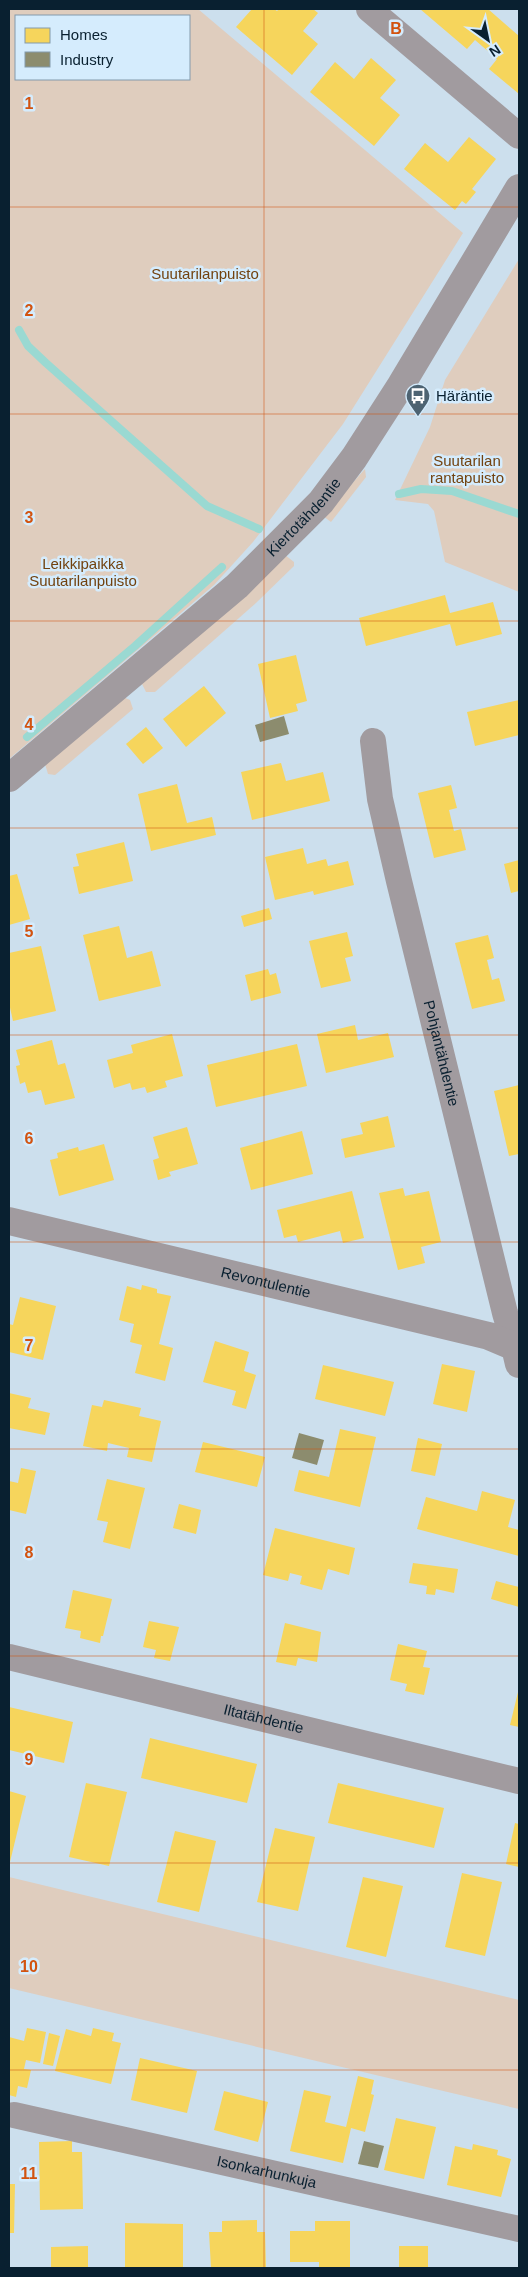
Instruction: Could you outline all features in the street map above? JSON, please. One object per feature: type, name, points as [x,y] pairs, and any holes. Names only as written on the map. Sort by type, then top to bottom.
[{"type":"street","points":[[369,9],[519,136]]},
{"type":"street","name":"Kiertotähdentie","points":[[9,778],[237,586],[321,502],[354,458],[401,385],[519,188]]},
{"type":"street","name":"Pohjantähdentie","points":[[374,741],[380,798],[399,881],[518,1353]]},
{"type":"street","name":"Revontulentie","points":[[9,1221],[490,1336],[518,1353]]},
{"type":"street","name":"Iltatähdentie","points":[[9,1657],[519,1782]]},
{"type":"street","name":"Isonkarhunkuja","points":[[14,2115],[519,2229]]},
{"type":"green space","name":"Suutarilanpuisto","points":[[9,9],[198,9],[463,233],[343,424],[253,542],[214,585],[9,759]]},
{"type":"green space","name":"Suutarilan rantapuisto","points":[[519,259],[519,592],[445,562],[434,511],[428,504],[395,500],[430,427],[445,380]]},
{"type":"green space","points":[[365,469],[366,477],[331,522],[323,516]]},
{"type":"green space","points":[[285,555],[294,562],[294,566],[257,602],[155,692],[146,692],[141,682]]},
{"type":"green space","points":[[123,697],[130,700],[133,709],[55,775],[48,774],[45,764]]},
{"type":"green space","points":[[9,1877],[519,2000],[519,2109],[9,1988]]},
{"type":"building: Homes","points":[[252,9],[274,9],[277,11],[279,9],[313,9],[318,13],[303,31],[318,44],[292,75],[236,27]]},
{"type":"building: Homes","points":[[420,9],[488,9],[519,36],[519,94],[489,69],[497,59],[475,40],[467,49]]},
{"type":"building: Homes","points":[[371,58],[396,80],[380,98],[400,115],[374,146],[310,92],[335,62],[354,79]]},
{"type":"building: Homes","points":[[469,137],[496,159],[472,189],[476,192],[466,204],[462,201],[455,210],[404,169],[425,143],[448,162]]},
{"type":"building: Homes","points":[[445,595],[450,613],[493,602],[502,634],[456,646],[450,624],[366,646],[359,618]]},
{"type":"building: Homes","points":[[296,655],[307,701],[296,704],[298,711],[270,718],[258,664]]},
{"type":"building: Homes","points":[[204,686],[226,713],[186,747],[163,719]]},
{"type":"building: Homes","points":[[519,700],[519,735],[475,746],[467,712]]},
{"type":"building: Homes","points":[[146,727],[163,748],[143,764],[126,744]]},
{"type":"building: Homes","points":[[281,763],[286,781],[323,772],[330,801],[252,820],[241,772]]},
{"type":"building: Homes","points":[[177,784],[187,823],[212,817],[216,835],[151,851],[138,794]]},
{"type":"building: Homes","points":[[451,785],[457,808],[449,810],[454,831],[461,829],[466,850],[434,858],[418,793]]},
{"type":"building: Homes","points":[[124,842],[133,881],[79,894],[73,867],[79,866],[76,854]]},
{"type":"building: Homes","points":[[303,848],[307,864],[326,859],[328,866],[348,861],[354,885],[314,895],[313,891],[275,900],[265,857]]},
{"type":"building: Homes","points":[[519,860],[519,891],[511,893],[504,864]]},
{"type":"building: Homes","points":[[17,874],[30,919],[9,925],[9,876]]},
{"type":"building: Homes","points":[[269,908],[272,919],[244,927],[241,916]]},
{"type":"building: Homes","points":[[119,926],[127,958],[152,951],[161,986],[99,1001],[83,935]]},
{"type":"building: Homes","points":[[347,932],[353,956],[345,958],[351,981],[321,988],[309,941]]},
{"type":"building: Homes","points":[[488,935],[494,958],[487,960],[492,980],[499,978],[505,1001],[472,1009],[455,943]]},
{"type":"building: Homes","points":[[41,946],[56,1011],[13,1021],[9,1003],[9,953]]},
{"type":"building: Homes","points":[[268,969],[270,975],[276,973],[281,993],[251,1001],[245,975]]},
{"type":"building: Homes","points":[[355,1025],[358,1040],[388,1033],[394,1057],[326,1073],[317,1034]]},
{"type":"building: Homes","points":[[172,1034],[183,1076],[165,1081],[167,1087],[147,1093],[145,1087],[132,1090],[130,1083],[114,1088],[107,1060],[133,1053],[131,1045]]},
{"type":"building: Homes","points":[[52,1040],[58,1065],[65,1063],[75,1098],[45,1105],[41,1090],[28,1093],[25,1082],[20,1084],[16,1066],[20,1065],[16,1050]]},
{"type":"building: Homes","points":[[297,1044],[307,1086],[216,1107],[207,1065]]},
{"type":"building: Homes","points":[[519,1085],[519,1154],[509,1156],[494,1091]]},
{"type":"building: Homes","points":[[388,1116],[395,1147],[345,1158],[341,1139],[363,1134],[360,1123]]},
{"type":"building: Homes","points":[[187,1127],[198,1164],[169,1172],[171,1176],[158,1180],[153,1160],[159,1158],[153,1137]]},
{"type":"building: Homes","points":[[302,1131],[313,1174],[251,1190],[240,1148]]},
{"type":"building: Homes","points":[[104,1144],[114,1180],[59,1196],[50,1160],[58,1158],[57,1153],[78,1147],[79,1151]]},
{"type":"building: Homes","points":[[403,1188],[405,1196],[429,1191],[441,1242],[421,1247],[425,1263],[398,1270],[379,1193]]},
{"type":"building: Homes","points":[[352,1191],[364,1238],[343,1243],[340,1231],[298,1242],[296,1235],[284,1238],[277,1210]]},
{"type":"building: Homes","points":[[142,1285],[157,1289],[157,1293],[171,1296],[159,1344],[173,1348],[165,1381],[135,1373],[142,1345],[130,1342],[134,1324],[119,1320],[127,1286],[141,1290]]},
{"type":"building: Homes","points":[[20,1297],[56,1306],[43,1360],[9,1352],[9,1324],[13,1325]]},
{"type":"building: Homes","points":[[215,1341],[249,1352],[244,1371],[256,1375],[246,1409],[232,1405],[236,1391],[203,1382]]},
{"type":"building: Homes","points":[[442,1364],[475,1371],[467,1412],[433,1404]]},
{"type":"building: Homes","points":[[323,1365],[394,1382],[385,1416],[315,1399]]},
{"type":"building: Homes","points":[[9,1393],[31,1398],[28,1408],[50,1413],[45,1435],[9,1428]]},
{"type":"building: Homes","points":[[104,1400],[141,1408],[139,1416],[161,1421],[152,1462],[127,1457],[129,1448],[108,1443],[107,1451],[83,1446],[92,1405],[102,1407]]},
{"type":"building: Homes","points":[[340,1429],[376,1437],[360,1507],[294,1491],[299,1470],[329,1477]]},
{"type":"building: Homes","points":[[418,1438],[442,1444],[435,1476],[411,1471]]},
{"type":"building: Homes","points":[[203,1442],[265,1457],[257,1487],[195,1472]]},
{"type":"building: Homes","points":[[21,1468],[36,1471],[26,1514],[9,1510],[9,1481],[18,1483]]},
{"type":"building: Homes","points":[[107,1479],[145,1488],[130,1549],[103,1542],[108,1522],[97,1520]]},
{"type":"building: Homes","points":[[482,1491],[515,1500],[508,1527],[519,1530],[519,1556],[417,1529],[426,1497],[477,1511]]},
{"type":"building: Homes","points":[[179,1504],[201,1510],[196,1534],[173,1528]]},
{"type":"building: Homes","points":[[275,1528],[355,1548],[349,1575],[328,1569],[322,1590],[300,1584],[302,1576],[290,1573],[288,1581],[263,1575]]},
{"type":"building: Homes","points":[[413,1563],[458,1569],[454,1593],[436,1589],[435,1595],[426,1594],[427,1586],[409,1583]]},
{"type":"building: Homes","points":[[496,1581],[519,1587],[519,1607],[491,1599]]},
{"type":"building: Homes","points":[[73,1590],[112,1599],[100,1643],[80,1638],[81,1631],[65,1628]]},
{"type":"building: Homes","points":[[149,1621],[179,1627],[170,1661],[154,1658],[156,1650],[143,1647]]},
{"type":"building: Homes","points":[[285,1623],[321,1632],[317,1662],[298,1658],[296,1666],[276,1662]]},
{"type":"building: Homes","points":[[398,1644],[427,1651],[423,1667],[430,1668],[424,1695],[405,1691],[407,1684],[390,1680]]},
{"type":"building: Homes","points":[[519,1688],[519,1727],[510,1725]]},
{"type":"building: Homes","points":[[9,1707],[73,1722],[64,1763],[9,1750]]},
{"type":"building: Homes","points":[[150,1738],[257,1764],[247,1803],[141,1778]]},
{"type":"building: Homes","points":[[86,1783],[127,1792],[109,1866],[69,1857]]},
{"type":"building: Homes","points":[[338,1783],[444,1808],[434,1848],[328,1823]]},
{"type":"building: Homes","points":[[9,1791],[26,1796],[9,1866]]},
{"type":"building: Homes","points":[[515,1823],[519,1824],[519,1867],[506,1864]]},
{"type":"building: Homes","points":[[275,1828],[315,1837],[298,1911],[257,1902]]},
{"type":"building: Homes","points":[[175,1831],[216,1841],[199,1912],[157,1902]]},
{"type":"building: Homes","points":[[462,1873],[502,1882],[485,1956],[445,1947]]},
{"type":"building: Homes","points":[[363,1877],[403,1886],[386,1957],[346,1947]]},
{"type":"building: Homes","points":[[27,2028],[46,2032],[40,2063],[26,2060],[24,2069],[31,2070],[27,2088],[18,2086],[16,2097],[9,2095],[9,2037],[24,2041]]},
{"type":"building: Homes","points":[[93,2028],[114,2033],[112,2041],[121,2043],[111,2084],[55,2071],[66,2029],[91,2036]]},
{"type":"building: Homes","points":[[49,2033],[60,2036],[53,2066],[43,2064]]},
{"type":"building: Homes","points":[[140,2058],[197,2071],[187,2113],[131,2100]]},
{"type":"building: Homes","points":[[358,2076],[374,2080],[371,2094],[374,2095],[365,2132],[351,2128],[343,2163],[290,2151],[304,2090],[331,2096],[325,2122],[346,2127]]},
{"type":"building: Homes","points":[[224,2091],[268,2102],[258,2142],[214,2130]]},
{"type":"building: Homes","points":[[396,2118],[436,2127],[424,2179],[384,2170]]},
{"type":"building: Homes","points":[[72,2141],[72,2152],[82,2152],[83,2209],[40,2210],[39,2142]]},
{"type":"building: Homes","points":[[473,2144],[498,2150],[497,2155],[511,2159],[501,2197],[447,2185],[455,2146],[472,2150]]},
{"type":"building: Homes","points":[[9,2184],[15,2184],[14,2233],[9,2233]]},
{"type":"building: Homes","points":[[257,2220],[257,2232],[265,2232],[266,2268],[211,2268],[209,2232],[222,2232],[222,2221]]},
{"type":"building: Homes","points":[[315,2221],[350,2221],[350,2268],[319,2268],[319,2262],[290,2262],[290,2231],[315,2231]]},
{"type":"building: Homes","points":[[125,2223],[183,2224],[183,2268],[125,2268]]},
{"type":"building: Homes","points":[[88,2246],[88,2268],[51,2268],[51,2247]]},
{"type":"building: Homes","points":[[399,2246],[428,2246],[428,2268],[399,2268]]},
{"type":"building: Industry","points":[[284,716],[289,734],[260,742],[255,725]]},
{"type":"building: Industry","points":[[299,1433],[324,1440],[317,1465],[292,1458]]},
{"type":"building: Industry","points":[[364,2141],[384,2146],[378,2168],[358,2164]]},
{"type":"waterway","points":[[19,330],[28,346],[46,363],[207,506],[259,529]]},
{"type":"waterway","points":[[399,494],[421,489],[452,491],[519,514]]},
{"type":"waterway","points":[[27,737],[135,646],[222,567]]},
{"type":"place","name":"Häräntie","points":[[418,417]]},
{"type":"park label","name":"Leikkipaikka Suutarilanpuisto","points":[[83,572]]}]
